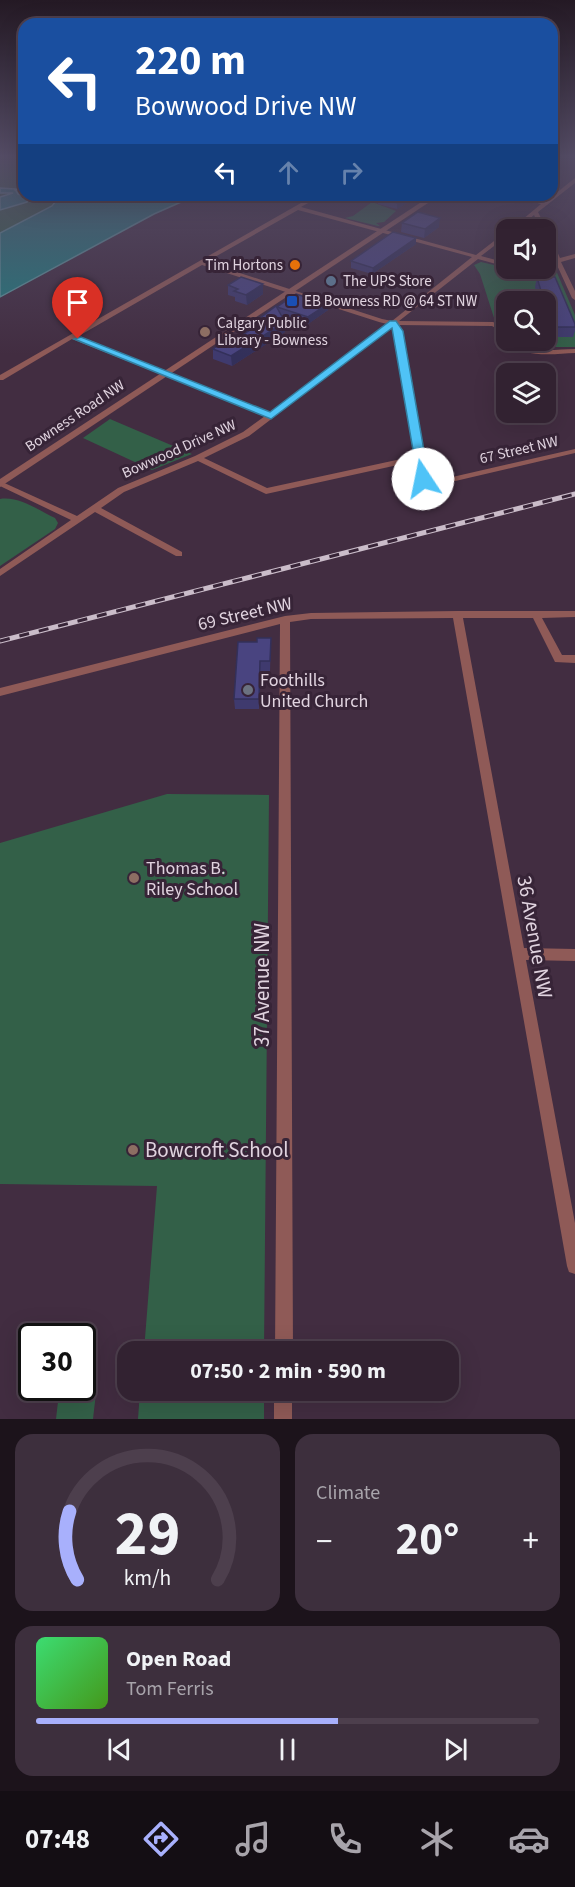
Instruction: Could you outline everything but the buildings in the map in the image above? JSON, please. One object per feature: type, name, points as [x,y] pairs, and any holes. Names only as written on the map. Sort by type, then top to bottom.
[{"type":"street","points":[[0,378],[273,222]]},
{"type":"street","points":[[350,222],[496,262]]},
{"type":"street","name":"Bowness Road NW","points":[[0,483],[395,222]]},
{"type":"street","name":"Bowwood Drive NW","points":[[0,573],[121,490],[234,442],[393,323],[496,242]]},
{"type":"street","points":[[556,256],[575,298]]},
{"type":"street","points":[[558,260],[575,256]]},
{"type":"street","points":[[202,263],[393,323],[496,326]]},
{"type":"street","points":[[198,458],[266,491],[419,458],[399,331],[393,323]]},
{"type":"street","points":[[72,337],[271,416]]},
{"type":"street","points":[[556,351],[575,351]]},
{"type":"street","name":"67 Street NW","points":[[419,458],[423,479],[434,484],[575,451]]},
{"type":"street","points":[[0,483],[77,520]]},
{"type":"street","points":[[95,508],[179,554]]},
{"type":"street","name":"36 Avenue NW","points":[[457,614],[575,1266]]},
{"type":"street","name":"69 Street NW","points":[[0,692],[285,619],[311,616],[575,614]]},
{"type":"street","points":[[537,615],[538,622],[560,659],[575,659]]},
{"type":"street","name":"37 Avenue NW","points":[[284,1341],[285,619]]},
{"type":"street","points":[[518,954],[575,955]]},
{"type":"street","points":[[283,1419],[284,1401]]},
{"type":"shaded area","points":[[0,222],[22,222],[0,234]]},
{"type":"shaded area","points":[[21,222],[139,222],[0,297],[0,233]]},
{"type":"shaded area","points":[[363,222],[382,222],[376,223],[380,226]]},
{"type":"shaded area","points":[[481,262],[496,265],[496,279],[556,279],[556,270],[575,315],[575,347],[556,347],[556,291],[496,291],[496,321],[480,274],[474,265]]},
{"type":"shaded area","points":[[110,419],[192,454],[152,470],[83,438]]},
{"type":"shaded area","points":[[0,499],[28,504],[55,518],[58,523],[55,529],[0,566]]},
{"type":"shaded area","name":"Bowcroft School","points":[[167,794],[269,795],[264,1341],[145,1341],[157,1186],[0,1184],[0,843]]},
{"type":"shaded area","points":[[58,1401],[95,1401],[93,1419],[56,1419]]},
{"type":"shaded area","points":[[139,1401],[264,1401],[264,1419],[138,1419]]},
{"type":"railway","points":[[0,641],[575,494]]},
{"type":"place","name":"Tim Hortons","points":[[295,265]]},
{"type":"place","name":"The UPS Store","points":[[331,281]]},
{"type":"place","name":"EB Bowness RD @ 64 ST NW","points":[[292,301]]},
{"type":"place","name":"Calgary Public Library - Bowness","points":[[205,332]]},
{"type":"place","name":"Foothills United Church","points":[[248,690]]},
{"type":"place","name":"Thomas B. Riley School","points":[[134,878]]},
{"type":"place","name":"Bowcroft School","points":[[133,1150]]},
{"type":"route","points":[[78,339],[271,416],[393,323],[399,331],[423,479]]}]
